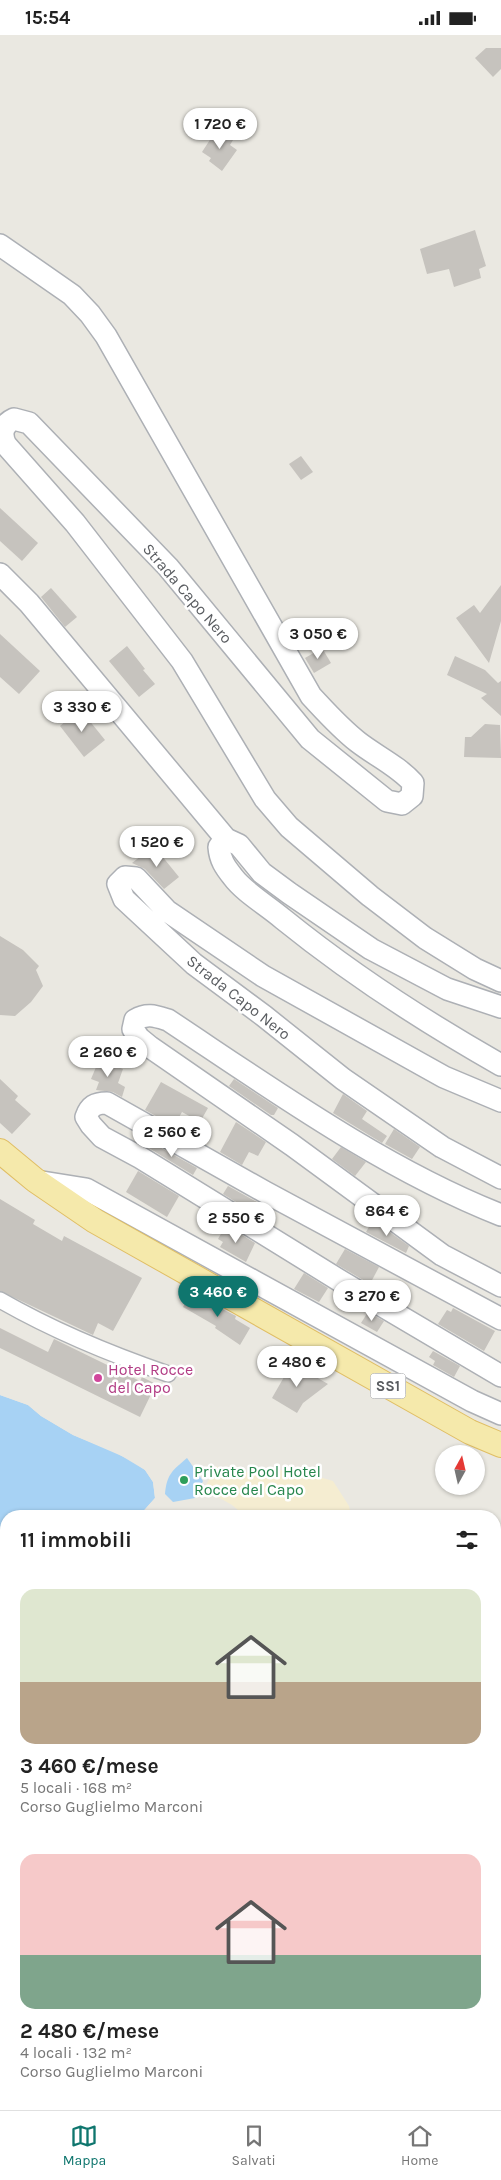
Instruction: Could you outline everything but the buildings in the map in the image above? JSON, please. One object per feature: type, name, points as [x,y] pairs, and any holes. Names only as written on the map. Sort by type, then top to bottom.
[{"type":"main road","name":"SS1","points":[[0,1151],[35,1180],[95,1221],[470,1432],[501,1445]]},
{"type":"street","name":"Strada Capo Nero","points":[[0,245],[72,295],[106,335],[311,696],[338,726],[358,743],[406,775],[413,783],[412,796],[402,803],[387,801],[310,739],[168,567],[29,423],[14,419],[5,425],[2,435],[6,445],[75,523],[182,661],[265,799],[289,827],[370,896],[425,938],[475,969],[501,981]]},
{"type":"street","points":[[0,574],[29,603],[226,839],[239,845],[262,873],[371,949],[447,989],[501,1007]]},
{"type":"street","points":[[226,839],[219,847],[220,860],[234,879],[308,939],[379,989],[443,1032],[501,1065]]},
{"type":"street","name":"Strada Capo Nero","points":[[501,1101],[444,1077],[263,976],[168,911],[136,878],[125,877],[118,884],[124,899],[194,964],[264,1016],[343,1079],[442,1147],[501,1178]]},
{"type":"street","points":[[501,1215],[428,1181],[334,1128],[168,1021],[154,1015],[144,1015],[136,1020],[133,1029],[139,1039],[292,1145],[442,1255],[501,1286]]},
{"type":"street","points":[[501,1319],[265,1193],[107,1103],[97,1103],[89,1109],[86,1117],[102,1137],[141,1158],[342,1282],[501,1376]]},
{"type":"street","points":[[35,1180],[86,1189],[472,1401],[501,1414]]},
{"type":"street","points":[[0,1300],[52,1328],[110,1354],[168,1374]]},
{"type":"sand","points":[[216,1466],[228,1471],[242,1473],[254,1471],[261,1474],[275,1475],[281,1470],[299,1471],[333,1481],[350,1510],[238,1510],[204,1489]]},
{"type":"water","points":[[0,1395],[28,1405],[41,1416],[73,1435],[131,1460],[145,1470],[153,1482],[155,1498],[144,1510],[0,1510]]},
{"type":"water","name":"Private Pool Hotel Rocce del Capo","points":[[187,1458],[203,1481],[195,1498],[173,1502],[165,1494],[167,1482],[174,1470]]},
{"type":"pier","points":[[1,1392],[30,1403],[43,1414],[74,1433],[132,1458],[146,1469],[155,1481],[157,1499],[147,1510],[144,1510],[155,1498],[153,1482],[145,1470],[115,1452],[73,1435],[41,1416],[28,1405],[0,1395]]},
{"type":"place","name":"Hotel Rocce del Capo","points":[[98,1378]]},
{"type":"place","name":"Private Pool Hotel Rocce del Capo","points":[[184,1480]]}]
